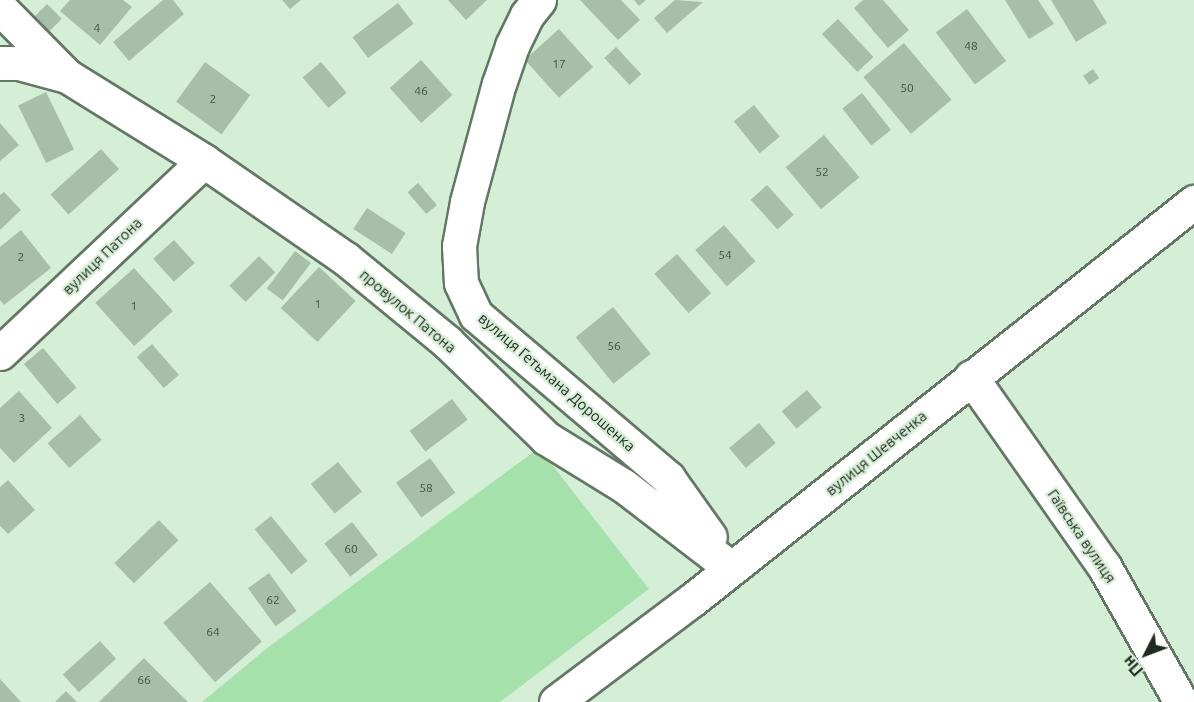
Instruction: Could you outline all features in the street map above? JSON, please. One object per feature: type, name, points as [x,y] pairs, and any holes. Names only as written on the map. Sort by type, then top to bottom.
[{"type":"street","name":"вулиця Гетьмана Дорошенка","points":[[539,0],[527,15],[512,46],[499,82],[461,235],[461,283],[476,315],[668,478],[731,568]]},
{"type":"street","name":"провулок Патона","points":[[0,8],[67,76],[204,161],[355,267],[447,342],[546,438],[624,486],[731,568]]},
{"type":"street","name":"провулок Патона","points":[[0,63],[27,64],[67,76]]},
{"type":"street","name":"вулиця Патона","points":[[0,353],[204,161]]},
{"type":"street","name":"вулиця Шевченка","points":[[556,702],[692,600],[1194,202]]},
{"type":"street","name":"Гаївська вулиця","points":[[971,377],[1104,566],[1181,702]]},
{"type":"green space","points":[[539,448],[649,589],[500,702],[202,702],[266,649]]},
{"type":"building","points":[[70,0],[123,0],[132,7],[100,45],[60,11]]},
{"type":"building","points":[[163,0],[173,0],[184,14],[129,61],[113,42]]},
{"type":"building","points":[[282,0],[301,0],[290,9]]},
{"type":"building","points":[[448,0],[487,0],[466,20]]},
{"type":"building","points":[[580,0],[621,0],[640,20],[618,40]]},
{"type":"building","points":[[634,0],[646,0],[639,6]]},
{"type":"building","points":[[675,0],[703,2],[667,33],[654,18]]},
{"type":"building","points":[[863,0],[883,0],[909,30],[888,48],[854,8]]},
{"type":"building","points":[[1005,0],[1038,0],[1054,24],[1029,39]]},
{"type":"building","points":[[1051,0],[1093,0],[1107,23],[1076,42]]},
{"type":"building","points":[[398,3],[414,24],[368,58],[352,37]]},
{"type":"building","points":[[47,4],[62,19],[47,34],[32,19]]},
{"type":"building","points":[[967,9],[1006,61],[975,84],[936,32]]},
{"type":"building","points":[[838,19],[873,57],[857,72],[822,34]]},
{"type":"building","points":[[559,29],[593,67],[559,98],[525,60]]},
{"type":"building","points":[[904,43],[952,100],[911,134],[863,77]]},
{"type":"building","points":[[616,47],[641,74],[630,85],[604,58]]},
{"type":"building","points":[[421,60],[452,95],[421,123],[390,88]]},
{"type":"building","points":[[205,62],[250,95],[222,135],[176,102]]},
{"type":"building","points":[[321,62],[347,93],[328,108],[303,77]]},
{"type":"building","points":[[1093,69],[1099,78],[1089,85],[1083,76]]},
{"type":"building","points":[[46,92],[74,150],[46,163],[18,106]]},
{"type":"building","points":[[862,93],[891,130],[871,145],[842,108]]},
{"type":"building","points":[[754,105],[780,137],[760,153],[734,121]]},
{"type":"building","points":[[0,123],[19,145],[0,161]]},
{"type":"building","points":[[824,135],[859,177],[821,209],[786,167]]},
{"type":"building","points":[[101,149],[119,169],[69,215],[50,195]]},
{"type":"building","points":[[418,183],[437,205],[426,214],[407,192]]},
{"type":"building","points":[[767,185],[794,215],[777,229],[751,200]]},
{"type":"building","points":[[4,192],[21,210],[0,230],[0,195]]},
{"type":"building","points":[[367,208],[406,233],[392,254],[353,229]]},
{"type":"building","points":[[724,225],[755,261],[727,286],[695,250]]},
{"type":"building","points":[[21,230],[51,268],[4,305],[0,300],[0,247]]},
{"type":"building","points":[[174,240],[195,263],[174,282],[153,259]]},
{"type":"building","points":[[295,251],[311,263],[283,301],[267,289]]},
{"type":"building","points":[[677,254],[711,293],[688,313],[654,274]]},
{"type":"building","points":[[259,256],[275,272],[246,302],[229,286]]},
{"type":"building","points":[[319,267],[356,301],[317,342],[281,308]]},
{"type":"building","points":[[134,268],[173,311],[134,346],[95,303]]},
{"type":"building","points":[[613,307],[651,354],[613,384],[576,337]]},
{"type":"building","points":[[152,344],[179,375],[164,388],[137,357]]},
{"type":"building","points":[[43,348],[76,388],[57,404],[24,364]]},
{"type":"building","points":[[807,390],[822,408],[797,429],[782,411]]},
{"type":"building","points":[[19,391],[52,428],[14,463],[0,448],[0,408]]},
{"type":"building","points":[[452,399],[468,420],[425,452],[410,431]]},
{"type":"building","points":[[80,415],[102,440],[69,468],[48,443]]},
{"type":"building","points":[[759,423],[776,443],[746,468],[729,448]]},
{"type":"building","points":[[430,458],[455,493],[421,517],[396,483]]},
{"type":"building","points":[[338,462],[362,492],[335,514],[311,484]]},
{"type":"building","points":[[8,480],[35,510],[8,534],[0,526],[0,487]]},
{"type":"building","points":[[271,516],[308,561],[291,574],[255,529]]},
{"type":"building","points":[[159,520],[178,540],[134,583],[114,563]]},
{"type":"building","points":[[352,522],[378,555],[350,577],[324,544]]},
{"type":"building","points":[[269,573],[297,611],[276,626],[248,588]]},
{"type":"building","points":[[210,582],[262,642],[215,682],[163,623]]},
{"type":"building","points":[[100,641],[116,659],[79,692],[63,674]]},
{"type":"building","points":[[144,658],[188,702],[99,702]]},
{"type":"building","points":[[0,679],[21,702],[0,702]]},
{"type":"building","points":[[66,691],[77,702],[55,702]]}]
